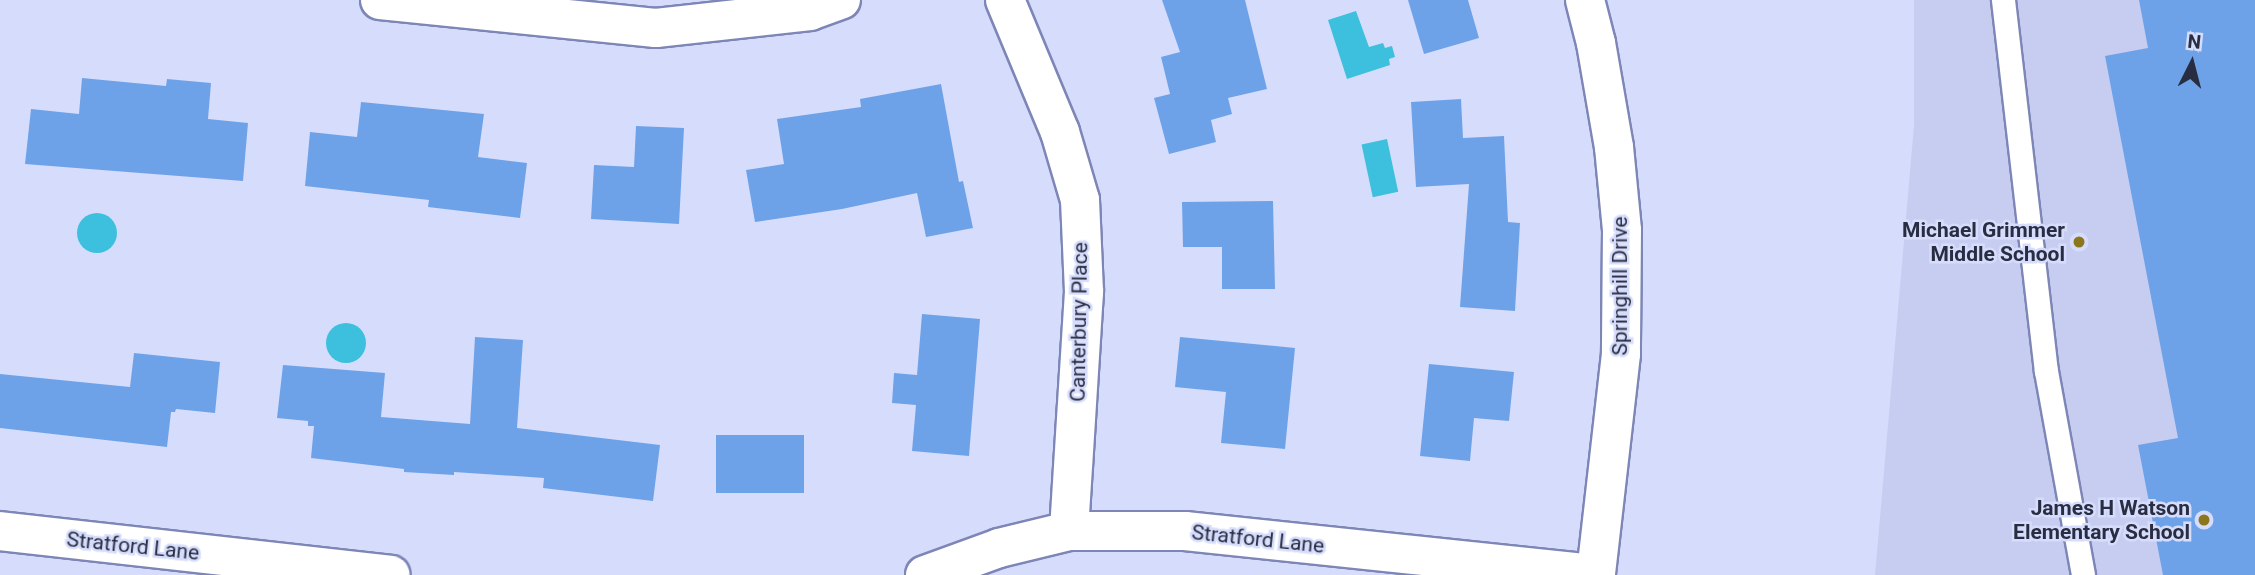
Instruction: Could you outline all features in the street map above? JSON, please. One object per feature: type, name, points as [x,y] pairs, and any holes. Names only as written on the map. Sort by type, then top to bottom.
[{"type":"street","points":[[380,0],[656,28],[810,11],[841,0]]},
{"type":"street","name":"Canterbury Place","points":[[1005,0],[1060,132],[1080,200],[1084,292],[1069,531]]},
{"type":"street","name":"Springhill Drive","points":[[1585,0],[1596,43],[1614,147],[1622,230],[1621,354],[1596,575]]},
{"type":"street","name":"Stratford Lane","points":[[0,531],[391,575]]},
{"type":"street","name":"Stratford Lane","points":[[925,575],[999,548],[1069,531],[1185,531],[1596,575]]},
{"type":"lane","points":[[2003,0],[2046,371],[2083,575]]},
{"type":"shaded area","name":"Michael Grimmer Middle School","points":[[1914,0],[2255,0],[2255,575],[1875,575],[1914,125]]},
{"type":"water","points":[[1356,11],[1369,47],[1383,43],[1385,48],[1392,46],[1395,57],[1389,59],[1390,65],[1347,79],[1328,20]]},
{"type":"water","points":[[1387,139],[1398,192],[1373,197],[1362,144]]},
{"type":"water","points":[[97,213],[105,214],[111,219],[116,225],[116,241],[111,247],[105,252],[97,253],[89,252],[83,247],[78,241],[77,233],[78,225],[83,219],[89,214]]},
{"type":"water","points":[[346,323],[354,324],[360,329],[365,335],[365,351],[360,357],[354,362],[346,363],[338,362],[332,357],[327,351],[326,343],[327,335],[332,329],[338,324]]},
{"type":"building","points":[[1162,0],[1245,0],[1267,89],[1228,98],[1232,114],[1211,120],[1216,142],[1169,154],[1154,98],[1170,94],[1161,57],[1180,52]]},
{"type":"building","points":[[1408,0],[1468,0],[1479,38],[1424,54]]},
{"type":"building","points":[[2139,0],[2255,0],[2255,575],[2163,575],[2138,445],[2178,438],[2105,56],[2148,48]]},
{"type":"building","points":[[82,78],[166,86],[167,79],[211,83],[208,119],[248,123],[243,181],[25,164],[31,109],[79,114]]},
{"type":"building","points":[[941,84],[959,182],[963,181],[973,228],[926,237],[917,193],[842,209],[755,222],[746,170],[784,164],[777,119],[861,107],[860,99]]},
{"type":"building","points":[[1461,99],[1463,138],[1504,136],[1508,222],[1520,223],[1515,311],[1460,307],[1469,184],[1416,187],[1411,102]]},
{"type":"building","points":[[361,102],[484,114],[478,157],[527,163],[520,218],[428,207],[429,200],[305,186],[310,132],[357,137]]},
{"type":"building","points":[[636,126],[684,128],[679,224],[591,219],[594,165],[634,167]]},
{"type":"building","points":[[1273,201],[1275,289],[1222,289],[1222,247],[1183,247],[1182,202]]},
{"type":"building","points":[[922,314],[980,319],[969,456],[912,451],[916,405],[892,403],[894,373],[917,375]]},
{"type":"building","points":[[475,337],[523,340],[517,428],[660,445],[653,501],[543,488],[544,478],[454,472],[454,475],[404,472],[404,469],[311,458],[314,426],[308,426],[308,421],[277,418],[283,365],[385,373],[381,417],[470,424]]},
{"type":"building","points":[[1180,337],[1295,348],[1285,449],[1221,443],[1226,392],[1175,387]]},
{"type":"building","points":[[134,353],[220,362],[215,413],[176,409],[171,412],[167,447],[0,428],[0,374],[130,387]]},
{"type":"building","points":[[1429,364],[1514,372],[1509,421],[1474,418],[1470,461],[1420,456]]},
{"type":"building","points":[[716,435],[804,435],[804,493],[716,493]]},
{"type":"place","name":"Michael Grimmer Middle School","points":[[2079,242]]},
{"type":"place","name":"James H Watson Elementary School","points":[[2204,520]]}]
